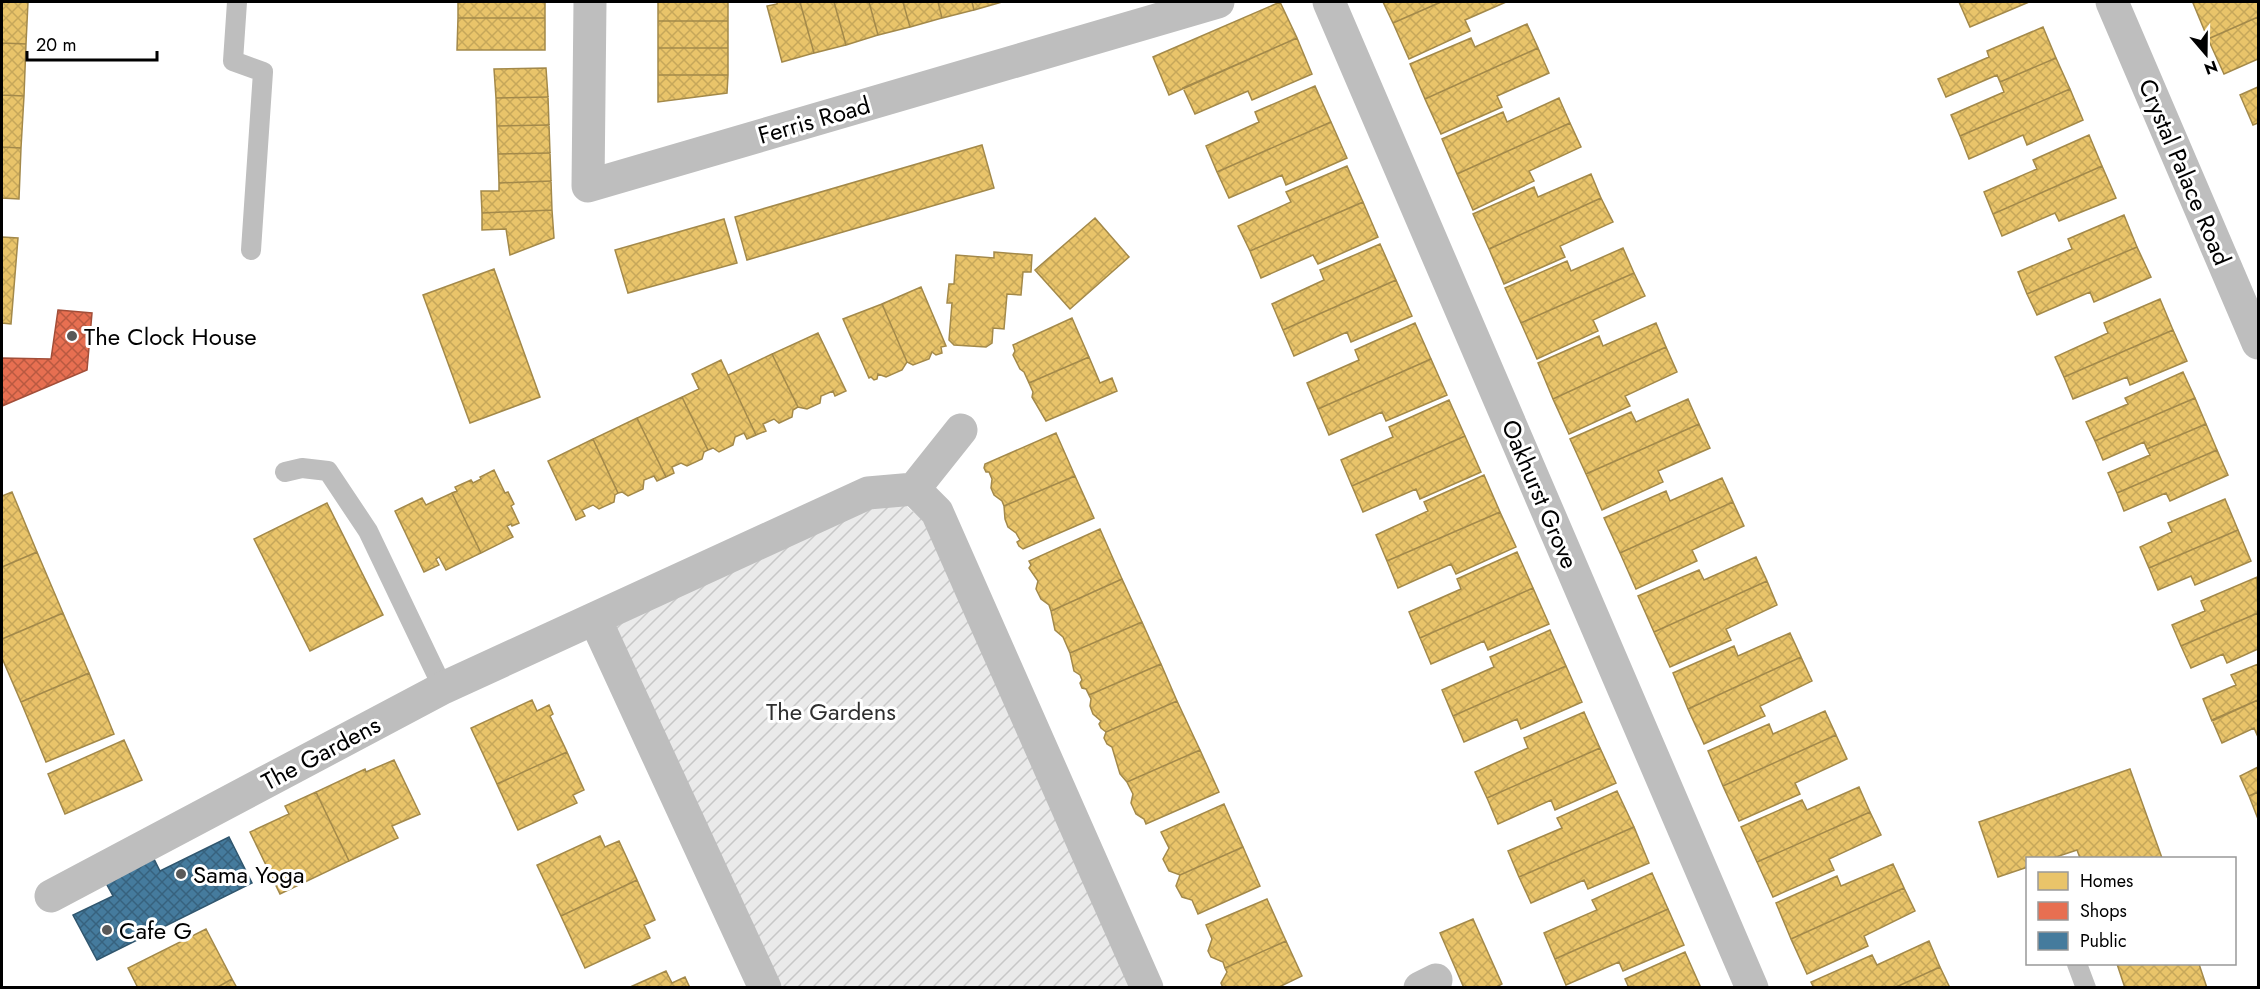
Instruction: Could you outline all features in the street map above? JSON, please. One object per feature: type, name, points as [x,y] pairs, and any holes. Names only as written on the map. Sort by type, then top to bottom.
[{"type":"street","name":"Ferris Road","points":[[590,2],[588,186],[1218,2]]},
{"type":"street","name":"Oakhurst Grove","points":[[1329,2],[1752,987]]},
{"type":"street","name":"Crystal Palace Road","points":[[2112,2],[2259,343]]},
{"type":"street","points":[[961,430],[914,489],[937,512],[1147,987]]},
{"type":"street","name":"The Gardens","points":[[51,896],[443,688],[868,493],[914,489]]},
{"type":"street","points":[[595,619],[765,987]]},
{"type":"lane","points":[[237,2],[233,61],[263,72],[251,250]]},
{"type":"lane","points":[[285,472],[302,468],[328,471],[368,531],[443,688]]},
{"type":"lane","points":[[2078,965],[2086,987]]},
{"type":"green space","name":"The Gardens","points":[[904,504],[925,522],[1135,987],[778,987],[612,628],[870,507]]},
{"type":"building: Homes","points":[[2,2],[28,2],[26,44],[2,43]]},
{"type":"building: Homes","points":[[458,2],[545,2],[545,18],[458,18]]},
{"type":"building: Homes","points":[[658,2],[728,2],[728,21],[658,21]]},
{"type":"building: Homes","points":[[777,2],[800,2],[814,53],[782,62],[767,6],[777,4]]},
{"type":"building: Homes","points":[[800,2],[834,2],[846,45],[814,53]]},
{"type":"building: Homes","points":[[834,2],[869,2],[878,35],[846,45]]},
{"type":"building: Homes","points":[[869,2],[903,2],[910,27],[878,35]]},
{"type":"building: Homes","points":[[903,2],[938,2],[942,18],[910,27]]},
{"type":"building: Homes","points":[[938,2],[972,2],[974,10],[942,18]]},
{"type":"building: Homes","points":[[972,2],[1002,2],[974,10]]},
{"type":"building: Homes","points":[[1280,2],[1297,38],[1169,95],[1153,57]]},
{"type":"building: Homes","points":[[1383,2],[1441,2],[1393,23]]},
{"type":"building: Homes","points":[[1441,2],[1506,2],[1465,20],[1470,31],[1409,59],[1393,23]]},
{"type":"building: Homes","points":[[1959,2],[2029,2],[1970,27]]},
{"type":"building: Homes","points":[[2258,2],[2258,17],[2208,39],[2193,3]]},
{"type":"building: Homes","points":[[2258,17],[2258,59],[2224,74],[2208,39]]},
{"type":"building: Homes","points":[[458,18],[545,18],[545,50],[457,50]]},
{"type":"building: Homes","points":[[658,21],[728,21],[728,48],[658,48]]},
{"type":"building: Homes","points":[[1527,24],[1538,48],[1425,99],[1410,64],[1471,38],[1475,47]]},
{"type":"building: Homes","points":[[2043,27],[2056,58],[2000,82],[1997,75],[1946,97],[1938,79],[1989,57],[1987,51]]},
{"type":"building: Homes","points":[[1297,38],[1312,74],[1252,100],[1248,91],[1195,114],[1183,88]]},
{"type":"building: Homes","points":[[2,43],[26,44],[24,96],[2,95]]},
{"type":"building: Homes","points":[[658,48],[728,48],[728,75],[658,75]]},
{"type":"building: Homes","points":[[1538,48],[1549,73],[1497,96],[1502,107],[1441,134],[1425,99]]},
{"type":"building: Homes","points":[[2056,58],[2070,89],[1960,136],[1951,115],[2004,92],[2000,82]]},
{"type":"building: Homes","points":[[546,68],[548,97],[496,98],[494,69]]},
{"type":"building: Homes","points":[[658,75],[728,75],[727,93],[658,102]]},
{"type":"building: Homes","points":[[1315,86],[1331,122],[1217,172],[1206,146],[1259,122],[1255,112]]},
{"type":"building: Homes","points":[[2258,87],[2258,123],[2253,125],[2240,95]]},
{"type":"building: Homes","points":[[2070,89],[2083,120],[2027,145],[2023,135],[1969,159],[1960,136]]},
{"type":"building: Homes","points":[[2,95],[24,96],[21,148],[2,147]]},
{"type":"building: Homes","points":[[548,97],[549,125],[497,126],[496,98]]},
{"type":"building: Homes","points":[[1559,98],[1570,123],[1457,174],[1442,139],[1503,112],[1507,122]]},
{"type":"building: Homes","points":[[1331,122],[1347,158],[1286,185],[1282,175],[1229,198],[1217,172]]},
{"type":"building: Homes","points":[[1570,123],[1581,147],[1529,171],[1534,181],[1473,210],[1457,174]]},
{"type":"building: Homes","points":[[549,125],[550,153],[498,154],[497,126]]},
{"type":"building: Homes","points":[[2089,135],[2102,166],[1993,214],[1984,192],[2037,169],[2033,160]]},
{"type":"building: Homes","points":[[982,145],[994,188],[747,260],[735,217]]},
{"type":"building: Homes","points":[[2,147],[21,148],[19,199],[2,198]]},
{"type":"building: Homes","points":[[550,153],[551,181],[499,183],[498,154]]},
{"type":"building: Homes","points":[[1347,166],[1363,202],[1250,251],[1238,226],[1291,202],[1286,192]]},
{"type":"building: Homes","points":[[2102,166],[2116,198],[2059,221],[2055,213],[2002,236],[1993,214]]},
{"type":"building: Homes","points":[[1591,174],[1601,198],[1489,249],[1473,214],[1534,187],[1538,197]]},
{"type":"building: Homes","points":[[551,181],[552,210],[482,213],[481,191],[499,191],[499,183]]},
{"type":"building: Homes","points":[[1601,198],[1613,222],[1560,246],[1565,257],[1504,284],[1489,249]]},
{"type":"building: Homes","points":[[1363,202],[1378,237],[1318,264],[1313,255],[1261,278],[1250,251]]},
{"type":"building: Homes","points":[[552,210],[554,238],[510,255],[506,229],[482,230],[482,213]]},
{"type":"building: Homes","points":[[2124,215],[2137,247],[2027,294],[2018,272],[2072,249],[2068,239]]},
{"type":"building: Homes","points":[[1095,218],[1129,257],[1070,309],[1035,270]]},
{"type":"building: Homes","points":[[724,219],[737,263],[628,293],[615,250]]},
{"type":"building: Homes","points":[[2,237],[18,238],[11,324],[2,323]]},
{"type":"building: Homes","points":[[1380,244],[1396,280],[1283,330],[1272,304],[1324,280],[1320,270]]},
{"type":"building: Homes","points":[[2137,247],[2151,277],[2094,302],[2090,292],[2037,315],[2027,294]]},
{"type":"building: Homes","points":[[1623,248],[1634,273],[1521,323],[1505,288],[1567,261],[1571,271]]},
{"type":"building: Homes","points":[[994,252],[1032,255],[1031,272],[1023,272],[1021,295],[1007,294],[1004,329],[993,328],[992,343],[986,347],[954,345],[949,340],[952,303],[947,303],[949,284],[954,284],[956,255],[994,258]]},
{"type":"building: Homes","points":[[494,269],[540,397],[470,423],[423,295]]},
{"type":"building: Homes","points":[[1634,273],[1645,296],[1593,320],[1598,331],[1537,359],[1521,323]]},
{"type":"building: Homes","points":[[1396,280],[1412,316],[1351,342],[1347,332],[1294,356],[1283,330]]},
{"type":"building: Homes","points":[[921,287],[946,346],[941,347],[942,353],[936,355],[932,352],[929,359],[913,365],[907,362],[882,304]]},
{"type":"building: Homes","points":[[2160,299],[2173,330],[2064,377],[2055,357],[2108,333],[2104,323]]},
{"type":"building: Homes","points":[[882,304],[907,362],[902,370],[886,377],[878,374],[877,379],[874,380],[869,378],[843,319]]},
{"type":"building: Homes","points":[[1072,318],[1089,357],[1029,383],[1013,355],[1015,351],[1013,345]]},
{"type":"building: Homes","points":[[1415,323],[1431,359],[1318,409],[1307,383],[1359,360],[1355,350]]},
{"type":"building: Homes","points":[[1656,323],[1666,347],[1553,399],[1538,363],[1599,336],[1603,346]]},
{"type":"building: Homes","points":[[2173,330],[2187,361],[2130,385],[2127,377],[2073,399],[2064,377]]},
{"type":"building: Homes","points":[[818,333],[846,391],[835,396],[833,391],[821,396],[820,403],[807,409],[798,407],[772,354]]},
{"type":"building: Homes","points":[[1666,347],[1677,372],[1625,396],[1630,406],[1569,434],[1553,399]]},
{"type":"building: Homes","points":[[772,354],[798,407],[793,410],[792,417],[779,423],[774,419],[763,424],[766,431],[756,435],[728,375]]},
{"type":"building: Homes","points":[[1089,357],[1100,383],[1112,378],[1117,391],[1046,421],[1032,397],[1033,392],[1029,383]]},
{"type":"building: Homes","points":[[1431,359],[1447,395],[1386,421],[1382,412],[1329,435],[1318,409]]},
{"type":"building: Homes","points":[[721,360],[756,435],[747,439],[744,433],[735,437],[733,445],[719,452],[713,448],[708,450],[682,397],[699,389],[692,374]]},
{"type":"building: Homes","points":[[2183,372],[2195,398],[2095,441],[2086,422],[2128,404],[2125,398]]},
{"type":"building: Homes","points":[[682,397],[708,450],[704,452],[702,459],[687,466],[681,463],[672,467],[674,473],[666,477],[637,418]]},
{"type":"building: Homes","points":[[2195,398],[2206,424],[2147,449],[2144,442],[2103,460],[2095,441]]},
{"type":"building: Homes","points":[[1688,399],[1699,424],[1586,474],[1570,439],[1631,412],[1636,422]]},
{"type":"building: Homes","points":[[1449,400],[1465,436],[1352,486],[1341,460],[1393,437],[1389,427]]},
{"type":"building: Homes","points":[[637,418],[666,477],[657,481],[654,476],[644,480],[643,489],[628,496],[622,492],[618,493],[593,439]]},
{"type":"building: Homes","points":[[1699,424],[1710,448],[1658,471],[1663,482],[1602,510],[1586,474]]},
{"type":"building: Homes","points":[[2206,424],[2217,450],[2117,493],[2108,473],[2150,455],[2147,449]]},
{"type":"building: Homes","points":[[1056,433],[1075,476],[1004,506],[1002,501],[994,495],[991,488],[992,479],[984,468],[985,464]]},
{"type":"building: Homes","points":[[1465,436],[1481,472],[1420,499],[1416,489],[1363,512],[1352,486]]},
{"type":"building: Homes","points":[[593,439],[618,493],[615,495],[614,502],[599,509],[593,505],[582,510],[585,516],[576,520],[548,461]]},
{"type":"building: Homes","points":[[2217,450],[2228,475],[2170,501],[2166,493],[2124,511],[2117,493]]},
{"type":"building: Homes","points":[[494,470],[505,493],[508,492],[514,504],[511,506],[519,523],[507,526],[513,537],[481,553],[452,493],[457,491],[455,487],[471,480],[473,483]]},
{"type":"building: Homes","points":[[1484,475],[1500,512],[1387,561],[1376,535],[1428,511],[1424,502]]},
{"type":"building: Homes","points":[[1075,476],[1094,518],[1023,549],[1019,546],[1017,542],[1020,540],[1016,533],[1008,527],[1005,519],[1004,506]]},
{"type":"building: Homes","points":[[1722,478],[1733,502],[1620,553],[1604,518],[1666,491],[1670,501]]},
{"type":"building: Homes","points":[[12,492],[37,552],[2,567],[2,496]]},
{"type":"building: Homes","points":[[452,493],[481,553],[446,570],[439,557],[436,559],[439,565],[424,572],[395,511],[422,498],[426,505]]},
{"type":"building: Homes","points":[[2225,499],[2238,530],[2149,568],[2140,547],[2172,532],[2168,523]]},
{"type":"building: Homes","points":[[1733,502],[1744,526],[1692,550],[1697,561],[1636,589],[1620,553]]},
{"type":"building: Homes","points":[[327,503],[383,615],[310,651],[254,539]]},
{"type":"building: Homes","points":[[1500,512],[1516,547],[1456,574],[1451,564],[1398,588],[1387,561]]},
{"type":"building: Homes","points":[[1100,529],[1122,579],[1051,611],[1036,589],[1038,581],[1029,568],[1031,565],[1029,561]]},
{"type":"building: Homes","points":[[2238,530],[2251,561],[2195,585],[2191,576],[2158,590],[2149,568]]},
{"type":"building: Homes","points":[[37,552],[63,613],[2,639],[2,567]]},
{"type":"building: Homes","points":[[1517,552],[1533,588],[1420,638],[1409,612],[1461,589],[1457,579]]},
{"type":"building: Homes","points":[[1756,557],[1767,581],[1654,632],[1638,596],[1699,570],[1704,580]]},
{"type":"building: Homes","points":[[2257,577],[2258,613],[2181,646],[2172,625],[2205,611],[2201,601]]},
{"type":"building: Homes","points":[[1122,579],[1142,622],[1070,653],[1063,637],[1055,630],[1051,611]]},
{"type":"building: Homes","points":[[1767,581],[1777,605],[1726,629],[1731,640],[1670,667],[1654,632]]},
{"type":"building: Homes","points":[[1533,588],[1549,624],[1488,650],[1484,641],[1431,664],[1420,638]]},
{"type":"building: Homes","points":[[63,613],[89,673],[21,702],[2,658],[2,639]]},
{"type":"building: Homes","points":[[2258,613],[2258,649],[2227,663],[2223,654],[2191,668],[2181,646]]},
{"type":"building: Homes","points":[[1142,622],[1161,664],[1089,695],[1086,689],[1082,688],[1080,675],[1074,671],[1070,653]]},
{"type":"building: Homes","points":[[1550,630],[1566,666],[1453,716],[1442,690],[1494,667],[1490,657]]},
{"type":"building: Homes","points":[[1790,633],[1801,657],[1688,709],[1673,673],[1734,646],[1738,656]]},
{"type":"building: Homes","points":[[1801,657],[1812,681],[1760,706],[1765,716],[1704,744],[1688,709]]},
{"type":"building: Homes","points":[[1161,664],[1177,701],[1106,732],[1101,728],[1099,724],[1101,721],[1093,714],[1090,706],[1089,695]]},
{"type":"building: Homes","points":[[2258,664],[2258,700],[2212,721],[2203,699],[2236,685],[2231,675]]},
{"type":"building: Homes","points":[[1566,666],[1582,702],[1521,729],[1517,719],[1464,742],[1453,716]]},
{"type":"building: Homes","points":[[89,673],[114,734],[46,762],[21,702]]},
{"type":"building: Homes","points":[[532,700],[537,711],[549,705],[553,714],[550,716],[567,752],[497,784],[471,728]]},
{"type":"building: Homes","points":[[2258,700],[2258,737],[2254,728],[2222,743],[2212,720]]},
{"type":"building: Homes","points":[[1177,701],[1200,750],[1127,782],[1120,774],[1112,747],[1104,738],[1106,732]]},
{"type":"building: Homes","points":[[1825,711],[1836,735],[1723,786],[1708,751],[1769,724],[1773,734]]},
{"type":"building: Homes","points":[[1584,712],[1600,748],[1487,798],[1475,772],[1528,748],[1524,738]]},
{"type":"building: Homes","points":[[1836,735],[1847,759],[1795,783],[1800,794],[1739,821],[1723,786]]},
{"type":"building: Homes","points":[[124,740],[142,780],[65,814],[48,774]]},
{"type":"building: Homes","points":[[1600,748],[1616,783],[1555,810],[1551,800],[1498,824],[1487,798]]},
{"type":"building: Homes","points":[[1200,750],[1219,792],[1146,824],[1144,819],[1136,814],[1131,803],[1133,794],[1127,782]]},
{"type":"building: Homes","points":[[567,752],[584,790],[573,795],[577,803],[518,830],[497,784]]},
{"type":"building: Homes","points":[[394,760],[420,814],[392,826],[398,838],[349,861],[316,792],[365,769],[366,772]]},
{"type":"building: Homes","points":[[2258,767],[2258,792],[2249,796],[2240,776]]},
{"type":"building: Homes","points":[[2130,769],[2162,857],[2080,857],[2077,850],[2056,857],[2026,857],[2026,868],[1998,877],[1979,822]]},
{"type":"building: Homes","points":[[1859,787],[1870,812],[1757,862],[1741,827],[1802,800],[1807,810]]},
{"type":"building: Homes","points":[[1617,791],[1634,827],[1519,877],[1508,851],[1562,828],[1557,818]]},
{"type":"building: Homes","points":[[316,792],[349,861],[280,894],[250,832],[289,814],[285,806]]},
{"type":"building: Homes","points":[[2258,792],[2258,819],[2249,796]]},
{"type":"building: Homes","points":[[1224,804],[1243,847],[1180,875],[1169,871],[1163,859],[1169,848],[1161,832]]},
{"type":"building: Homes","points":[[1870,812],[1881,835],[1829,859],[1834,870],[1773,897],[1757,862]]},
{"type":"building: Homes","points":[[1634,827],[1649,863],[1588,889],[1584,880],[1531,903],[1519,877]]},
{"type":"building: Homes","points":[[600,836],[605,847],[619,841],[637,880],[561,916],[537,865]]},
{"type":"building: Homes","points":[[1243,847],[1260,886],[1198,914],[1192,900],[1182,897],[1176,886],[1180,875]]},
{"type":"building: Homes","points":[[1893,864],[1904,888],[1791,939],[1776,903],[1837,876],[1841,886]]},
{"type":"building: Homes","points":[[1652,873],[1668,909],[1555,959],[1544,933],[1597,910],[1592,900]]},
{"type":"building: Homes","points":[[637,880],[655,920],[644,925],[650,938],[585,968],[561,916]]},
{"type":"building: Homes","points":[[1904,888],[1915,911],[1864,936],[1868,946],[1807,974],[1791,939]]},
{"type":"building: Homes","points":[[1267,899],[1286,941],[1225,968],[1223,962],[1211,957],[1208,951],[1212,939],[1206,925]]},
{"type":"building: Homes","points":[[1668,909],[1684,945],[1623,971],[1619,962],[1566,985],[1555,959]]},
{"type":"building: Homes","points":[[1473,919],[1502,984],[1495,988],[1464,988],[1440,933]]},
{"type":"building: Homes","points":[[206,929],[232,979],[216,988],[138,988],[128,968]]},
{"type":"building: Homes","points":[[1286,941],[1302,976],[1277,988],[1223,988],[1221,983],[1227,972],[1225,968]]},
{"type":"building: Homes","points":[[1929,941],[1940,967],[1894,988],[1814,988],[1811,982],[1872,955],[1877,965]]},
{"type":"building: Homes","points":[[1685,952],[1701,988],[1629,988],[1625,979]]},
{"type":"building: Homes","points":[[2117,965],[2199,965],[2207,988],[2125,988]]},
{"type":"building: Homes","points":[[1940,967],[1950,988],[1894,988]]},
{"type":"building: Homes","points":[[666,971],[672,983],[685,977],[690,988],[628,988]]},
{"type":"building: Homes","points":[[232,979],[237,988],[216,988]]},
{"type":"building: Shops","name":"The Clock House","points":[[58,310],[92,313],[87,370],[2,406],[2,358],[51,359]]},
{"type":"building: Public","points":[[229,837],[252,883],[97,960],[73,915],[113,896],[106,883],[154,859],[160,871]]},
{"type":"place","name":"The Clock House","points":[[72,336]]},
{"type":"place","name":"Sama Yoga","points":[[181,874]]},
{"type":"place","name":"Cafe G","points":[[107,930]]}]
